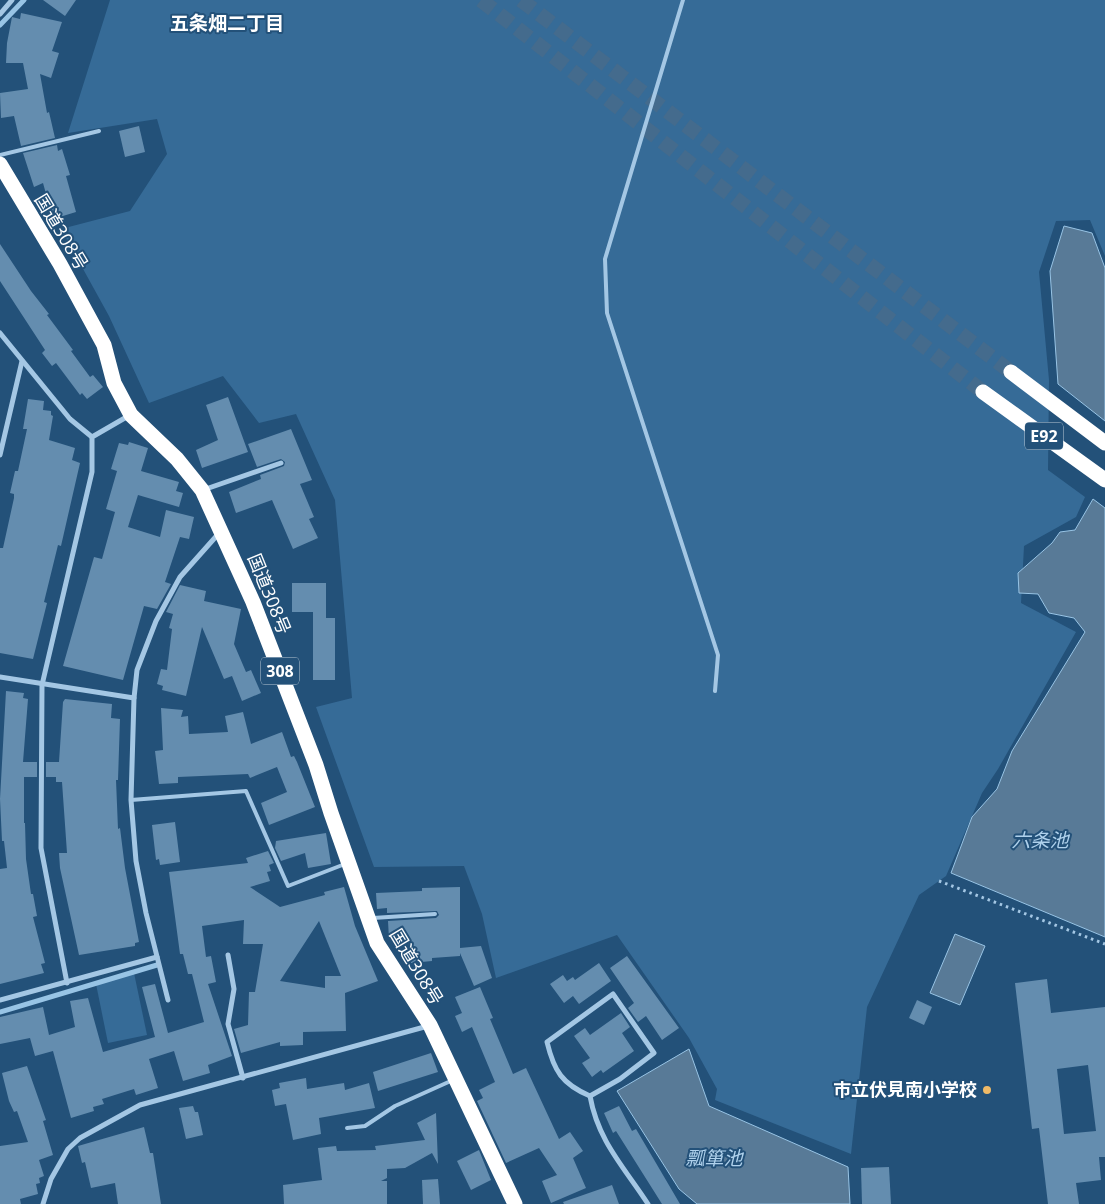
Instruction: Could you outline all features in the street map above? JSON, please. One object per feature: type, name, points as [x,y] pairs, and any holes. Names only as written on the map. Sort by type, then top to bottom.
[{"type":"highway","name":"国道308号","points":[[0,164],[60,264],[104,345],[114,383],[131,415],[178,458],[202,490],[222,530],[253,602],[313,756],[378,943],[430,1025],[514,1204]]},
{"type":"highway","name":"E92","points":[[1011,372],[1105,443]]},
{"type":"highway","name":"E92","points":[[983,392],[1105,480]]},
{"type":"street","points":[[0,14],[12,0]]},
{"type":"street","points":[[0,333],[70,419],[92,437]]},
{"type":"street","points":[[0,455],[22,361]]},
{"type":"street","points":[[92,437],[131,415]]},
{"type":"street","points":[[67,983],[41,848],[42,685],[92,472],[92,437]]},
{"type":"street","points":[[202,490],[281,463]]},
{"type":"street","points":[[168,1000],[136,861],[130,800],[137,670],[156,621],[180,577],[222,530]]},
{"type":"street","points":[[0,677],[134,698]]},
{"type":"street","points":[[228,955],[234,989],[228,1024],[243,1078]]},
{"type":"street","points":[[0,1000],[157,957]]},
{"type":"street","points":[[614,994],[654,1053],[620,1079],[590,1096],[576,1090],[559,1074],[552,1063],[547,1042],[614,994]]},
{"type":"street","points":[[43,1204],[50,1180],[68,1148],[80,1138],[140,1106],[430,1025]]},
{"type":"street","points":[[590,1096],[594,1119],[607,1146],[648,1204]]},
{"type":"lane","points":[[682,0],[605,259],[607,312],[718,655],[714,691]]},
{"type":"lane","points":[[0,155],[99,131]]},
{"type":"lane","points":[[130,800],[246,791],[288,886],[349,862]]},
{"type":"lane","points":[[368,918],[435,914]]},
{"type":"lane","points":[[347,1128],[365,1126],[395,1106],[455,1079]]},
{"type":"path","points":[[939,881],[1105,944]]},
{"type":"shaded area","points":[[110,0],[1105,0],[1105,256],[1090,220],[1056,221],[1039,272],[1049,380],[1048,470],[1085,497],[1076,517],[1024,546],[1021,603],[1076,632],[998,769],[982,793],[946,876],[919,895],[867,1007],[851,1154],[715,1100],[717,1089],[689,1038],[617,935],[496,978],[482,914],[464,866],[374,867],[316,707],[352,698],[335,500],[296,414],[259,423],[223,376],[149,403],[109,316],[61,229],[130,211],[167,154],[157,119],[68,133]]},
{"type":"shaded area","points":[[134,973],[147,1035],[108,1043],[96,984]]},
{"type":"water","points":[[1064,226],[1092,233],[1105,268],[1105,421],[1058,384],[1050,271]]},
{"type":"water","name":"六条池","points":[[1093,499],[1105,508],[1105,937],[951,873],[972,817],[997,789],[1012,751],[1085,632],[1074,618],[1049,613],[1038,594],[1019,593],[1018,573],[1052,543],[1060,532],[1075,530]]},
{"type":"water","points":[[955,934],[985,946],[960,1005],[930,993]]},
{"type":"water","name":"瓢箪池","points":[[689,1049],[709,1106],[848,1167],[850,1204],[697,1204],[679,1189],[617,1091]]},
{"type":"building","points":[[43,0],[76,0],[65,16]]},
{"type":"building","points":[[21,13],[62,22],[52,51],[59,53],[51,78],[40,74],[47,113],[49,112],[55,138],[21,146],[14,116],[1,118],[0,93],[28,89],[23,63],[6,63],[7,43],[12,17],[20,19]]},
{"type":"building","points":[[139,126],[145,152],[125,157],[119,131]]},
{"type":"building","points":[[57,145],[58,151],[62,149],[70,175],[66,176],[76,212],[53,219],[43,183],[34,187],[23,153]]},
{"type":"building","points":[[0,244],[31,291],[49,314],[47,315],[73,350],[71,351],[90,377],[93,375],[103,387],[87,399],[82,393],[80,395],[56,363],[52,366],[42,353],[45,350],[0,281]]},
{"type":"building","points":[[228,397],[248,452],[202,468],[196,450],[218,440],[206,405]]},
{"type":"building","points":[[28,399],[44,401],[43,410],[51,411],[53,416],[49,440],[75,448],[72,460],[80,463],[61,546],[58,545],[44,602],[47,603],[33,659],[0,653],[0,548],[3,548],[14,498],[14,494],[10,493],[15,471],[18,471],[27,429],[23,429]]},
{"type":"building","points":[[291,429],[312,480],[300,484],[314,517],[309,519],[318,538],[293,549],[272,500],[236,513],[229,492],[261,479],[260,475],[284,466],[285,462],[281,459],[257,467],[248,444]]},
{"type":"building","points":[[129,442],[148,448],[141,471],[179,482],[176,491],[183,493],[179,507],[138,495],[128,527],[160,537],[166,510],[194,517],[189,539],[180,537],[165,582],[171,584],[157,609],[144,606],[123,680],[63,666],[94,557],[102,559],[115,512],[106,509],[117,471],[111,469],[119,443],[128,445]]},
{"type":"building","points":[[292,583],[326,583],[326,618],[335,618],[335,680],[313,680],[313,612],[292,612]]},
{"type":"building","points":[[180,585],[206,591],[204,601],[241,609],[234,644],[246,672],[251,670],[261,693],[242,701],[232,676],[224,679],[202,627],[186,696],[162,690],[163,686],[157,684],[161,669],[167,670],[172,629],[169,628],[173,614],[166,612]]},
{"type":"building","points":[[6,691],[24,693],[23,698],[28,699],[23,762],[37,762],[37,777],[24,777],[26,859],[31,894],[33,894],[37,916],[33,917],[45,963],[41,964],[44,973],[0,984],[0,869],[7,868],[4,841],[2,841],[0,799]]},
{"type":"building","points":[[65,699],[112,704],[111,718],[120,719],[118,780],[116,780],[118,829],[120,828],[125,868],[139,942],[135,943],[135,946],[79,955],[60,868],[59,853],[67,853],[62,782],[56,782],[56,777],[46,777],[46,762],[59,762],[63,702]]},
{"type":"building","points":[[161,708],[183,710],[181,717],[188,716],[189,734],[228,732],[225,716],[243,712],[251,744],[282,732],[291,757],[294,756],[297,762],[315,807],[269,825],[261,803],[287,792],[277,767],[250,778],[248,774],[178,777],[178,783],[159,784],[155,751],[163,750]]},
{"type":"building","points":[[175,822],[180,862],[160,865],[159,859],[156,860],[152,825]]},
{"type":"building","points":[[326,833],[331,864],[308,868],[305,853],[281,861],[275,848],[276,841]]},
{"type":"building","points":[[268,851],[274,863],[269,865],[271,871],[267,872],[270,881],[250,887],[280,907],[325,895],[324,892],[344,887],[355,926],[378,981],[345,993],[346,1031],[303,1032],[303,1045],[280,1046],[280,1042],[241,1053],[234,1029],[248,1025],[249,992],[255,992],[263,944],[243,944],[244,920],[202,926],[206,957],[211,956],[216,982],[208,984],[232,1056],[208,1065],[210,1073],[183,1081],[174,1051],[149,1059],[158,1088],[136,1095],[134,1089],[102,1099],[104,1104],[93,1107],[94,1111],[71,1118],[53,1051],[35,1056],[30,1038],[0,1044],[0,1017],[43,1007],[49,1035],[75,1027],[70,1001],[88,998],[103,1052],[155,1037],[142,987],[155,984],[168,1033],[204,1022],[192,974],[188,974],[183,954],[180,954],[169,872],[248,863],[246,858]],"holes":[[[319,921],[341,976],[325,976],[325,988],[280,981]]]},
{"type":"building","points":[[460,887],[460,948],[481,946],[492,978],[474,986],[460,953],[460,956],[432,958],[432,961],[411,963],[408,937],[389,939],[388,921],[436,918],[439,915],[437,911],[387,913],[387,908],[377,909],[376,893],[422,891],[422,888]]},
{"type":"building","points":[[627,956],[679,1028],[662,1040],[646,1016],[638,1022],[628,1008],[634,1003],[610,968]]},
{"type":"building","points":[[599,963],[611,981],[579,1004],[573,996],[564,1003],[550,984],[563,975],[567,981],[573,977],[575,980]]},
{"type":"building","points":[[1047,979],[1051,1013],[1105,1007],[1105,1157],[1099,1157],[1101,1180],[1076,1183],[1079,1204],[1048,1204],[1039,1128],[1032,1129],[1015,983]],"holes":[[[1088,1065],[1096,1131],[1064,1134],[1057,1069]]]},
{"type":"building","points":[[480,987],[493,1018],[490,1019],[513,1074],[526,1068],[559,1139],[570,1132],[583,1151],[573,1158],[586,1188],[551,1203],[542,1181],[557,1175],[539,1148],[506,1163],[477,1101],[483,1098],[479,1090],[495,1082],[472,1027],[462,1032],[455,1016],[462,1013],[455,997]]},
{"type":"building","points":[[917,1000],[932,1007],[924,1025],[909,1018]]},
{"type":"building","points":[[621,1013],[630,1027],[622,1033],[634,1051],[603,1073],[601,1070],[592,1077],[582,1063],[590,1058],[574,1036],[585,1028],[590,1035]]},
{"type":"building","points":[[431,1053],[438,1072],[378,1091],[373,1072]]},
{"type":"building","points":[[27,1066],[46,1120],[43,1121],[53,1155],[39,1160],[44,1176],[39,1178],[40,1183],[36,1184],[38,1194],[20,1199],[21,1204],[0,1204],[0,1146],[28,1142],[17,1111],[14,1112],[9,1101],[2,1073]]},
{"type":"building","points":[[306,1078],[307,1089],[344,1083],[345,1090],[369,1083],[375,1108],[319,1118],[321,1134],[293,1140],[286,1104],[275,1106],[272,1090],[280,1088],[279,1083]]},
{"type":"building","points":[[193,1106],[195,1112],[198,1112],[203,1135],[186,1139],[179,1108]]},
{"type":"building","points":[[619,1106],[632,1131],[636,1129],[680,1204],[662,1204],[616,1131],[613,1133],[604,1113]]},
{"type":"building","points":[[436,1113],[438,1164],[432,1153],[405,1168],[387,1169],[387,1178],[381,1181],[387,1181],[387,1204],[284,1204],[283,1185],[322,1180],[318,1148],[336,1146],[337,1151],[376,1150],[375,1146],[425,1140],[417,1123]]},
{"type":"building","points":[[144,1127],[150,1153],[153,1153],[161,1204],[118,1204],[115,1183],[91,1188],[85,1162],[82,1163],[78,1146]]},
{"type":"building","points":[[479,1150],[491,1180],[471,1190],[457,1161]]},
{"type":"building","points":[[889,1167],[891,1204],[862,1204],[861,1168]]},
{"type":"building","points":[[438,1179],[440,1204],[423,1204],[422,1180]]},
{"type":"building","points":[[612,1185],[619,1204],[564,1204],[563,1202]]},
{"type":"waterway","points":[[0,25],[24,0]]},
{"type":"waterway","points":[[0,1012],[157,965]]},
{"type":"tunnel","points":[[481,0],[983,392]]},
{"type":"tunnel","points":[[521,0],[1011,372]]},
{"type":"place","name":"市立伏見南小学校","points":[[987,1090]]},
{"type":"district","name":"五条畑二丁目","points":[[227,23]]}]
